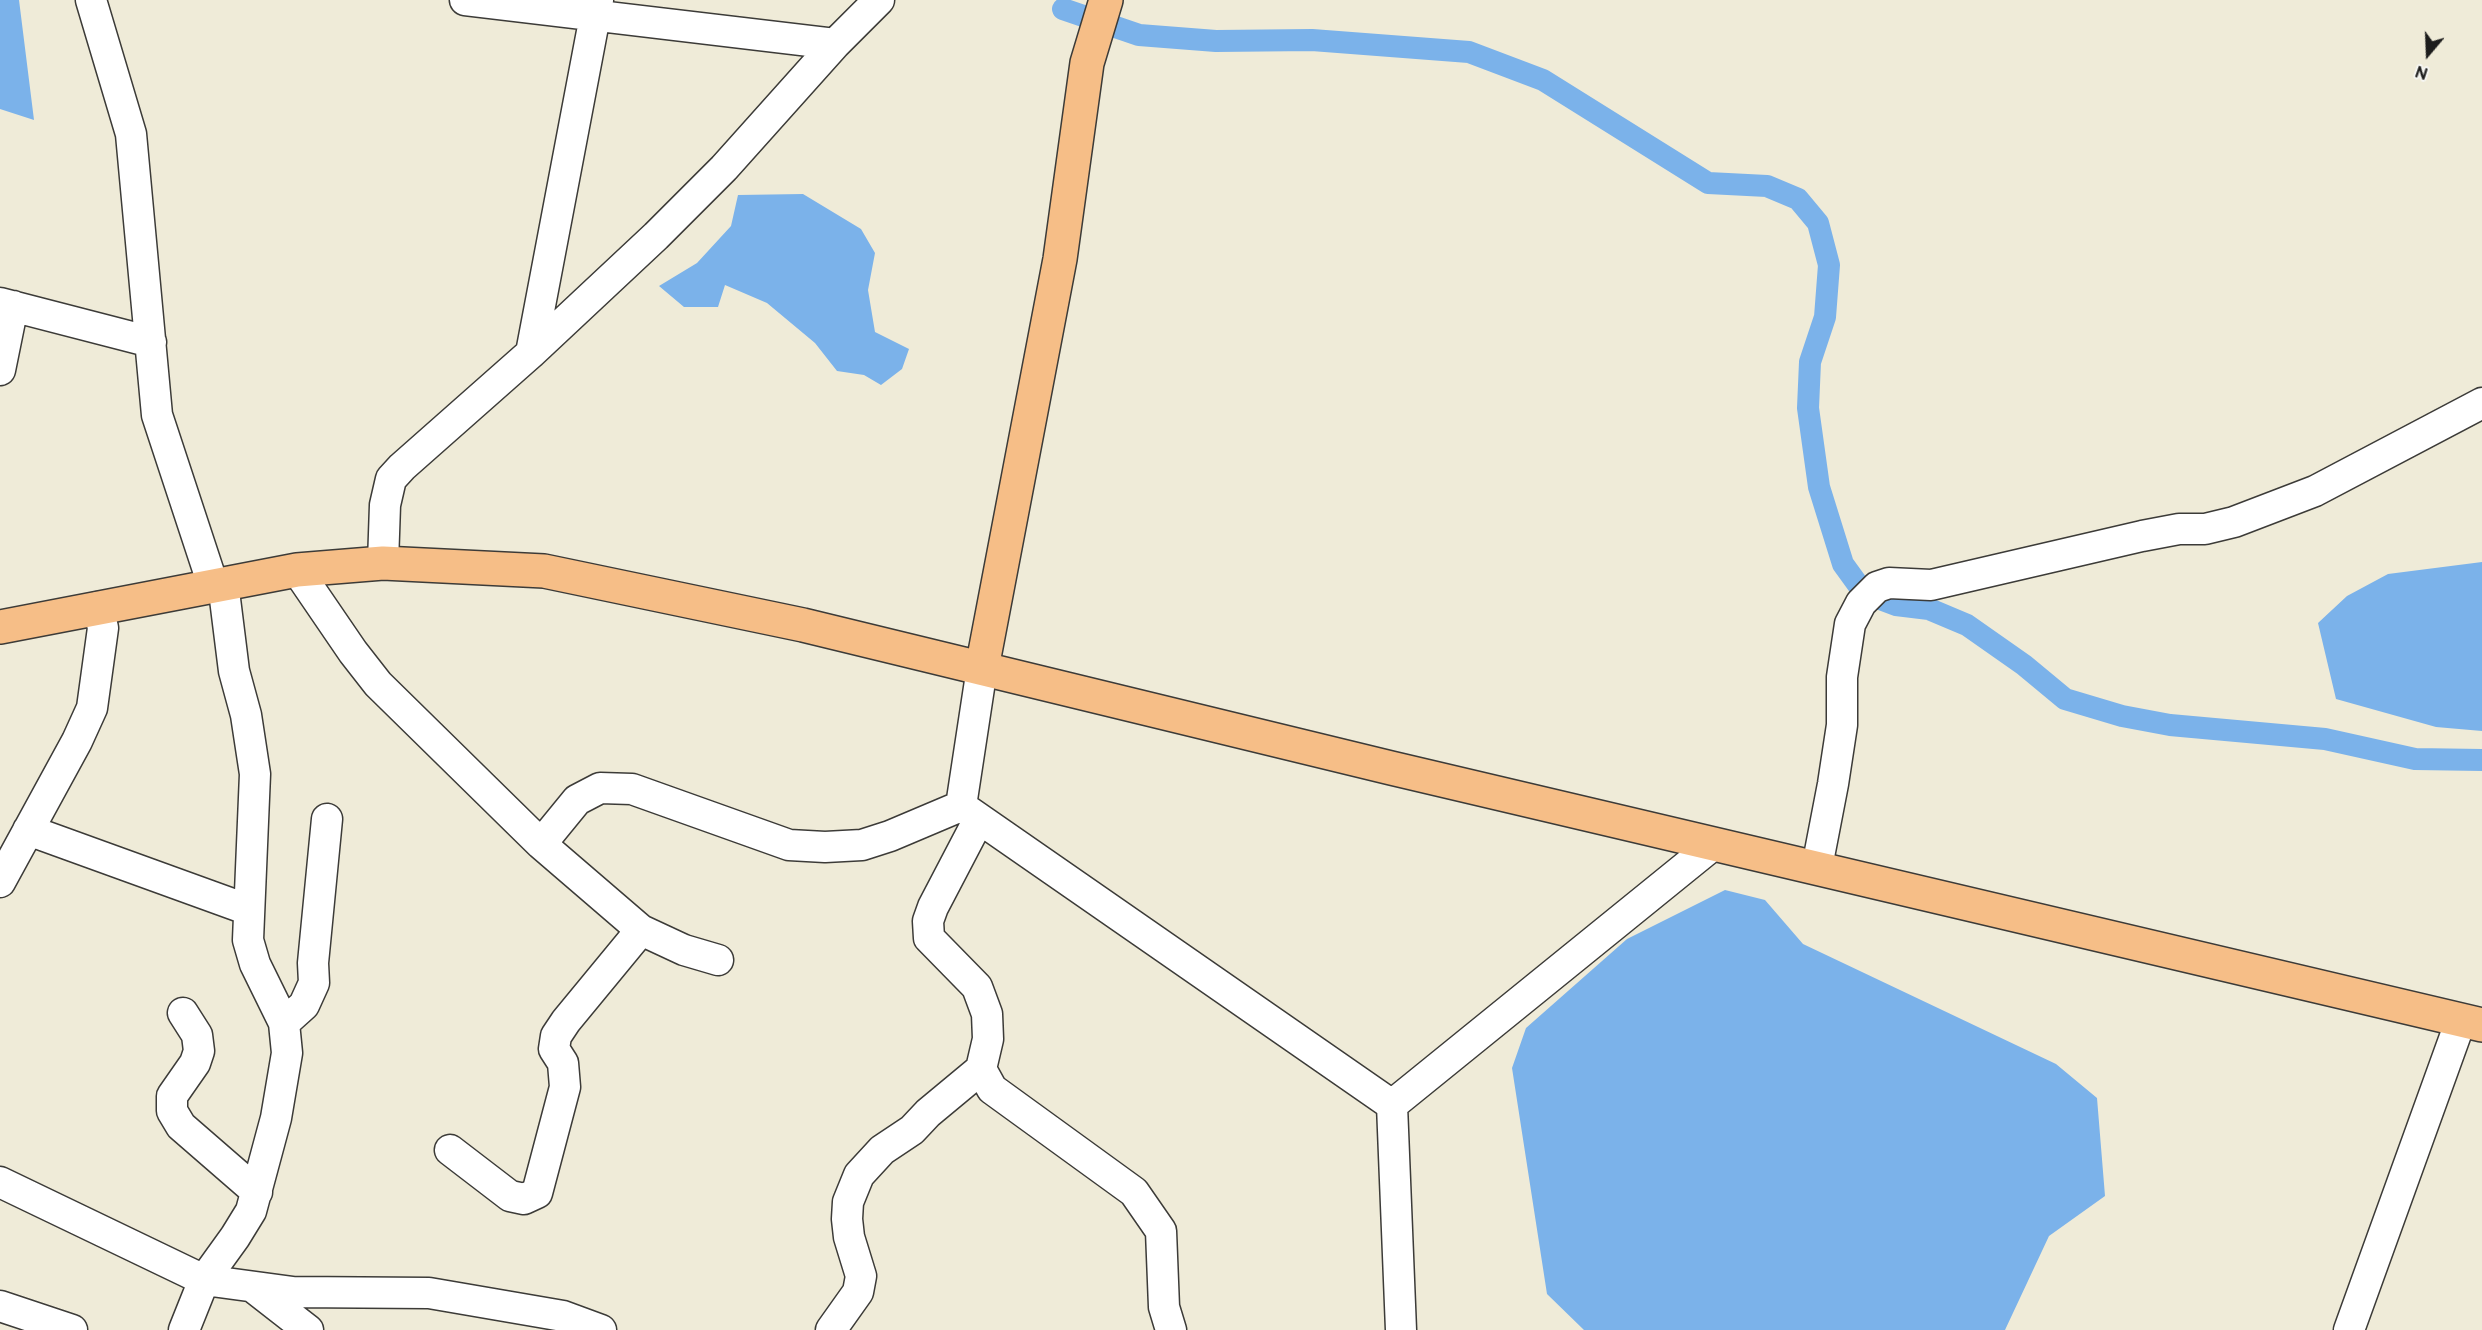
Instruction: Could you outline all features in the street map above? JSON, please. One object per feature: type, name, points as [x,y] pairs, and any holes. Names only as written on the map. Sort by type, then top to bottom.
[{"type":"main road","points":[[982,668],[1060,259],[1087,63],[1106,0]]},
{"type":"main road","points":[[0,627],[297,570],[383,563],[544,571],[803,624],[1391,768],[2471,1022]]},
{"type":"street","points":[[91,0],[131,134],[157,415],[246,715],[255,774],[248,940],[255,964],[285,1023],[287,1053],[284,1083],[257,1192],[236,1237],[204,1280],[184,1330]]},
{"type":"street","points":[[465,0],[596,7],[835,44]]},
{"type":"street","points":[[383,563],[385,505],[392,479],[402,466],[599,291],[724,168],[835,44],[879,0]]},
{"type":"street","points":[[531,353],[596,7]]},
{"type":"street","points":[[0,370],[7,305],[151,342]]},
{"type":"street","points":[[1816,867],[1841,735],[1842,677],[1850,624],[1869,595],[1889,583],[1931,585],[2142,536],[2179,529],[2205,529],[2234,522],[2315,491],[2482,403]]},
{"type":"street","points":[[297,570],[353,652],[378,684],[542,843],[642,930],[684,950],[718,960]]},
{"type":"street","points":[[0,882],[77,741],[92,708],[107,605]]},
{"type":"street","points":[[831,1330],[858,1292],[861,1276],[849,1237],[847,1219],[848,1202],[859,1175],[882,1149],[912,1130],[928,1113],[981,1069],[988,1039],[987,1014],[977,987],[929,938],[928,921],[970,812],[982,668]]},
{"type":"street","points":[[542,843],[577,800],[600,788],[632,789],[789,845],[825,847],[862,845],[970,812]]},
{"type":"street","points":[[970,812],[1392,1105]]},
{"type":"street","points":[[285,1023],[304,1005],[314,983],[313,963],[327,819]]},
{"type":"street","points":[[28,830],[249,910]]},
{"type":"street","points":[[1392,1105],[1714,844]]},
{"type":"street","points":[[450,1150],[510,1196],[524,1199],[537,1193],[565,1087],[562,1063],[554,1049],[556,1036],[642,930]]},
{"type":"street","points":[[183,1013],[197,1035],[200,1050],[195,1063],[172,1096],[172,1111],[182,1126],[257,1192]]},
{"type":"street","points":[[2349,1330],[2471,1022]]},
{"type":"street","points":[[981,1069],[992,1089],[1134,1192],[1161,1231],[1164,1306],[1171,1330]]},
{"type":"street","points":[[1392,1105],[1401,1330]]},
{"type":"street","points":[[0,1182],[204,1280],[293,1292],[429,1293],[563,1316],[601,1330]]},
{"type":"street","points":[[252,1286],[308,1330]]},
{"type":"street","points":[[0,1306],[72,1330]]},
{"type":"water","points":[[0,0],[19,0],[34,120],[0,109]]},
{"type":"water","points":[[803,194],[861,229],[875,253],[868,290],[875,332],[909,349],[902,369],[881,385],[864,375],[837,371],[815,343],[767,303],[725,285],[718,307],[684,307],[659,286],[697,263],[731,226],[738,195]]},
{"type":"water","points":[[2482,562],[2482,731],[2436,727],[2336,699],[2318,623],[2347,596],[2388,574]]},
{"type":"water","points":[[1725,890],[1765,900],[1803,944],[2056,1064],[2097,1098],[2105,1196],[2049,1236],[2005,1330],[1584,1330],[1547,1294],[1512,1068],[1526,1028],[1627,939]]},
{"type":"waterway","points":[[1063,9],[1139,35],[1216,41],[1312,40],[1469,52],[1543,80],[1708,183],[1767,186],[1798,199],[1818,223],[1829,265],[1825,317],[1810,362],[1808,408],[1819,487],[1843,564],[1864,593],[1896,605],[1929,609],[1967,625],[2024,665],[2065,699],[2122,716],[2170,725],[2325,739],[2415,759],[2482,760]]}]
